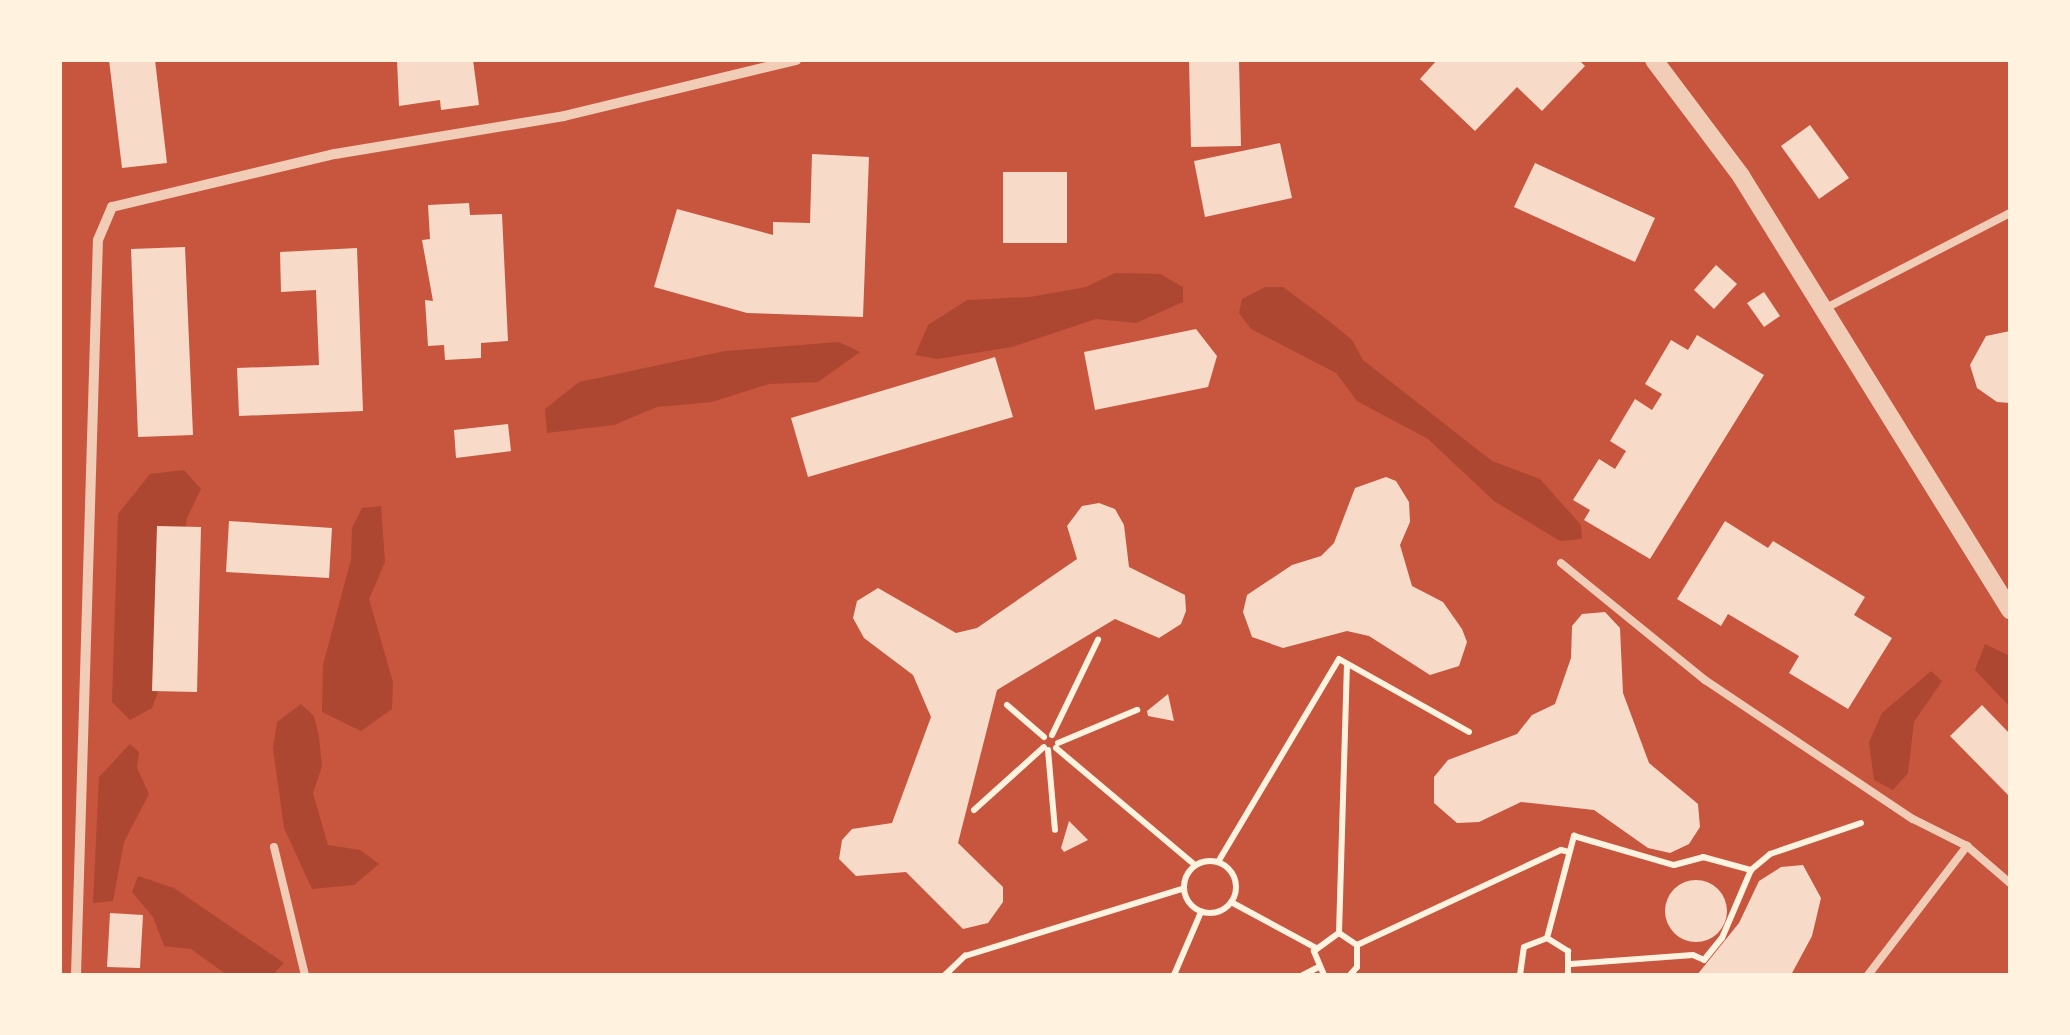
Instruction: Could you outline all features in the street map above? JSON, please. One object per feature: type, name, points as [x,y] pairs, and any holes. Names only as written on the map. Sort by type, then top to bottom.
[{"type":"street","points":[[76,975],[98,240],[112,207],[334,154],[564,116],[796,60]]},
{"type":"street","points":[[1654,60],[1741,176],[1820,312],[2010,610]]},
{"type":"lane","points":[[1820,312],[2010,213]]},
{"type":"lane","points":[[1561,564],[1705,680],[1891,804],[1968,846],[2010,883]]},
{"type":"lane","points":[[1868,975],[1968,846]]},
{"type":"lane","points":[[274,847],[305,975]]},
{"type":"path","points":[[1098,640],[1048,736],[1052,747],[1195,865],[1218,862],[1234,874],[1232,902]]},
{"type":"path","points":[[1218,862],[1339,659],[1469,732]]},
{"type":"path","points":[[1339,933],[1347,665]]},
{"type":"path","points":[[1006,705],[1048,736],[1052,747],[1055,830]]},
{"type":"path","points":[[974,810],[1052,747],[1137,710]]},
{"type":"path","points":[[1571,964],[1693,955],[1704,960],[1722,938],[1751,870],[1770,854],[1875,818],[1891,804]]},
{"type":"path","points":[[1547,938],[1574,836],[1674,865],[1702,858],[1751,870]]},
{"type":"path","points":[[1356,945],[1561,850],[1570,852]]},
{"type":"path","points":[[945,975],[964,956],[1184,888],[1195,865]]},
{"type":"path","points":[[1184,888],[1201,912]]},
{"type":"path","points":[[1201,912],[1214,913],[1232,902]]},
{"type":"path","points":[[1232,902],[1316,948]]},
{"type":"path","points":[[1174,975],[1201,912]]},
{"type":"path","points":[[1339,933],[1356,945]]},
{"type":"path","points":[[1316,948],[1339,933]]},
{"type":"path","points":[[1547,938],[1568,951],[1568,975]]},
{"type":"path","points":[[1520,975],[1524,947],[1547,938]]},
{"type":"path","points":[[1350,975],[1357,967],[1356,945]]},
{"type":"path","points":[[1316,948],[1317,968],[1324,975]]},
{"type":"path","points":[[1303,975],[1317,968]]},
{"type":"shaded area","points":[[1115,273],[1160,274],[1183,287],[1183,302],[1136,323],[1096,319],[1012,347],[937,359],[915,355],[928,325],[967,300],[1030,297],[1086,287]]},
{"type":"shaded area","points":[[1265,287],[1283,287],[1329,321],[1352,340],[1363,360],[1492,461],[1540,479],[1581,525],[1582,539],[1560,541],[1494,501],[1428,439],[1357,401],[1336,373],[1251,329],[1239,313],[1242,299]]},
{"type":"shaded area","points":[[839,342],[860,352],[818,382],[769,384],[712,402],[657,407],[614,425],[547,433],[545,409],[579,382],[725,351]]},
{"type":"shaded area","points":[[184,470],[201,489],[187,518],[162,681],[152,708],[130,720],[112,702],[118,514],[150,474]]},
{"type":"shaded area","points":[[381,506],[385,562],[369,599],[393,682],[392,709],[361,731],[322,712],[323,665],[351,559],[352,528],[362,508]]},
{"type":"shaded area","points":[[1985,644],[2010,656],[2010,707],[1975,670]]},
{"type":"shaded area","points":[[1931,671],[1942,681],[1914,722],[1908,773],[1893,790],[1874,780],[1869,742],[1882,713]]},
{"type":"shaded area","points":[[301,704],[314,716],[319,737],[322,766],[313,793],[328,845],[360,850],[379,864],[354,885],[312,889],[284,828],[273,748],[277,722]]},
{"type":"shaded area","points":[[130,744],[139,752],[137,768],[149,794],[124,842],[113,901],[93,903],[99,777]]},
{"type":"shaded area","points":[[138,876],[174,888],[284,963],[272,975],[227,975],[191,949],[164,946],[153,917],[132,892]]},
{"type":"building","points":[[109,60],[155,60],[167,163],[122,168]]},
{"type":"building","points":[[397,60],[473,60],[479,105],[441,110],[440,100],[399,106]]},
{"type":"building","points":[[1189,60],[1239,60],[1241,146],[1191,147]]},
{"type":"building","points":[[1437,60],[1579,60],[1585,66],[1542,111],[1517,87],[1475,131],[1420,79]]},
{"type":"building","points":[[1810,125],[1849,178],[1819,199],[1781,146]]},
{"type":"building","points":[[1280,143],[1292,198],[1205,217],[1194,161]]},
{"type":"building","points":[[812,154],[869,157],[863,317],[747,313],[654,287],[677,209],[773,235],[773,222],[810,223]]},
{"type":"building","points":[[1535,163],[1655,218],[1635,262],[1514,207]]},
{"type":"building","points":[[1003,172],[1067,172],[1067,243],[1003,243]]},
{"type":"building","points":[[469,203],[470,215],[502,214],[508,341],[481,343],[481,358],[445,360],[444,345],[428,346],[425,300],[433,301],[422,240],[430,239],[428,205]]},
{"type":"building","points":[[185,247],[193,435],[138,437],[131,249]]},
{"type":"building","points":[[357,248],[363,411],[239,416],[237,368],[319,365],[316,290],[281,292],[280,252]]},
{"type":"building","points":[[1716,265],[1737,284],[1714,309],[1694,290]]},
{"type":"building","points":[[1764,292],[1780,316],[1764,327],[1747,303]]},
{"type":"building","points":[[1196,329],[1217,356],[1208,387],[1095,410],[1084,352]]},
{"type":"building","points":[[2010,331],[2010,403],[1997,402],[1977,388],[1970,365],[1986,336]]},
{"type":"building","points":[[1697,335],[1764,375],[1650,559],[1584,520],[1590,510],[1573,500],[1599,459],[1615,469],[1626,451],[1610,441],[1635,399],[1652,410],[1662,394],[1645,384],[1671,340],[1688,350]]},
{"type":"building","points":[[995,357],[1013,417],[808,477],[791,418]]},
{"type":"building","points":[[508,424],[511,451],[456,458],[454,430]]},
{"type":"building","points":[[1386,477],[1396,481],[1409,502],[1410,522],[1400,545],[1412,586],[1443,602],[1462,629],[1467,642],[1459,666],[1430,675],[1369,636],[1347,631],[1283,648],[1252,637],[1243,612],[1247,595],[1292,565],[1321,556],[1334,543],[1355,488]]},
{"type":"building","points":[[1099,503],[1115,509],[1124,525],[1129,567],[1185,595],[1186,611],[1181,624],[1159,638],[1115,619],[997,690],[958,843],[1003,887],[1003,902],[988,923],[963,929],[906,872],[856,876],[839,859],[842,840],[852,829],[892,823],[931,717],[913,675],[864,638],[853,618],[857,601],[878,588],[956,633],[977,628],[1077,559],[1067,526],[1082,506]]},
{"type":"building","points":[[229,521],[332,528],[329,578],[226,572]]},
{"type":"building","points":[[1725,521],[1768,548],[1773,541],[1865,597],[1854,615],[1892,638],[1848,709],[1789,673],[1799,656],[1728,614],[1721,626],[1677,599]]},
{"type":"building","points":[[157,526],[201,527],[197,692],[152,691]]},
{"type":"building","points":[[1605,612],[1620,628],[1623,693],[1649,763],[1698,804],[1700,827],[1689,844],[1670,853],[1648,848],[1594,810],[1521,802],[1479,822],[1457,823],[1434,803],[1434,777],[1448,760],[1517,734],[1532,715],[1555,704],[1571,658],[1572,626],[1582,614]]},
{"type":"building","points":[[1168,694],[1174,721],[1148,716],[1147,711]]},
{"type":"building","points":[[1982,705],[2010,734],[2010,797],[1950,736]]},
{"type":"building","points":[[1069,821],[1088,840],[1064,852],[1061,848]]},
{"type":"building","points":[[1803,865],[1821,898],[1812,936],[1791,975],[1697,975],[1739,923],[1759,881],[1781,867]]},
{"type":"building","points":[[1696,880],[1718,889],[1727,911],[1718,933],[1696,942],[1674,933],[1665,911],[1674,889]]},
{"type":"building","points":[[110,913],[143,915],[140,968],[107,967]]}]
